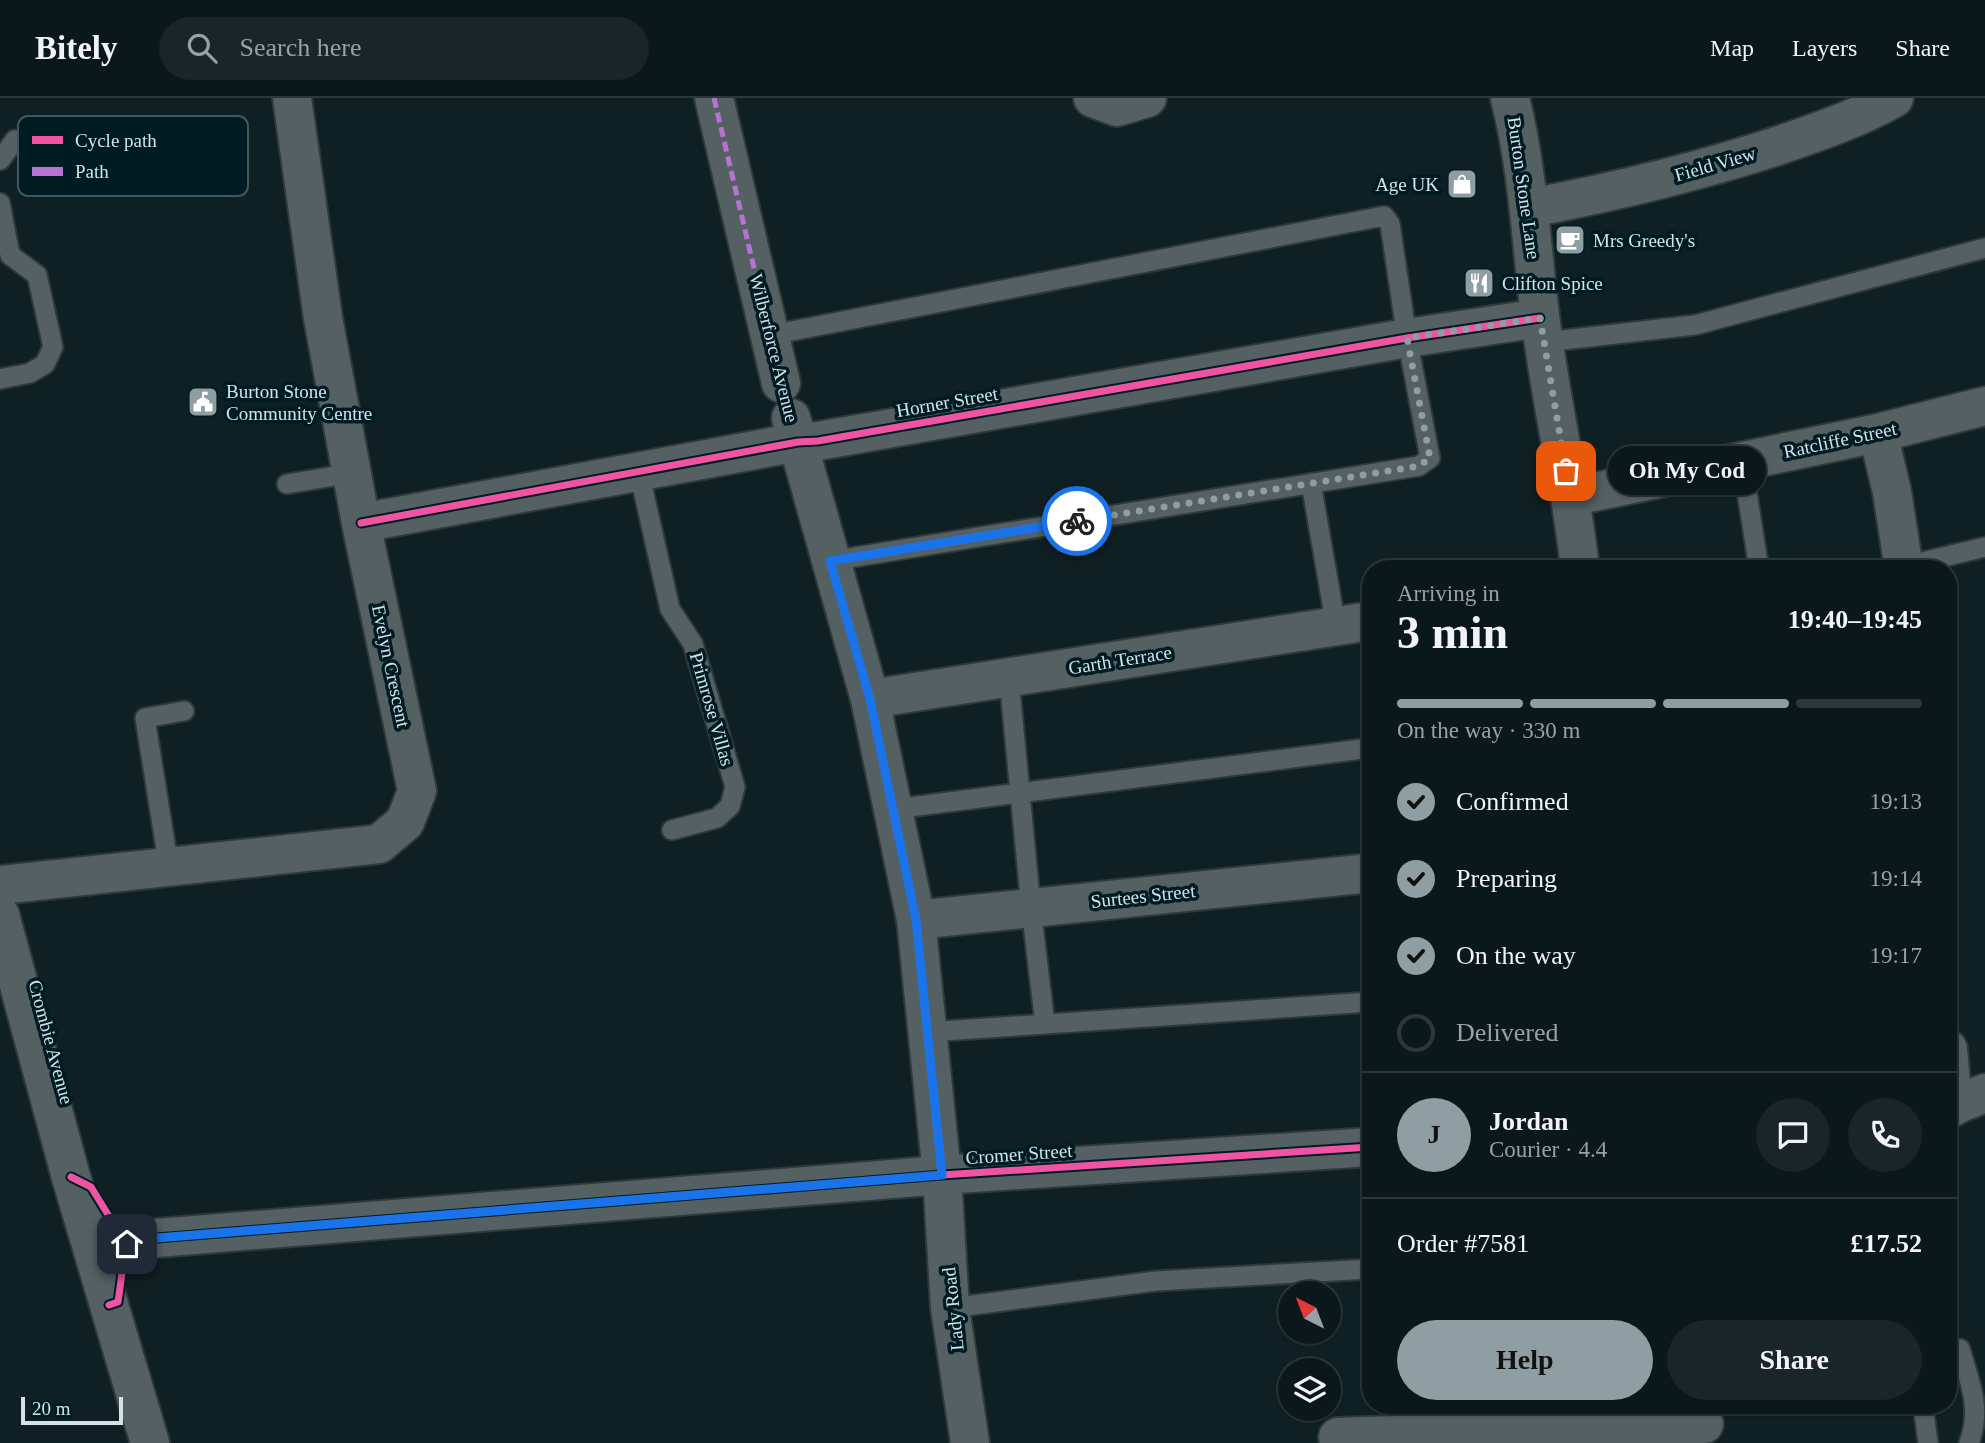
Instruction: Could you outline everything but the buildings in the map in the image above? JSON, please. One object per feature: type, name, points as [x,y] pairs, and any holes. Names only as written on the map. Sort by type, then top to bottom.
[{"type":"street","name":"Evelyn Crescent","points":[[0,885],[379,844],[405,822],[417,791],[361,523],[323,318],[292,98]]},
{"type":"street","name":"Wilberforce Avenue","points":[[714,98],[790,414],[870,699],[894,809],[916,920],[942,1175]]},
{"type":"street","points":[[1093,98],[1117,107],[1147,98]]},
{"type":"street","name":"Burton Stone Lane","points":[[1510,98],[1530,208],[1543,330],[1579,560]]},
{"type":"street","name":"Field View","points":[[1530,208],[1622,190],[1734,160],[1814,133],[1894,98]]},
{"type":"street","name":"Horner Street","points":[[361,523],[639,472],[790,414],[818,441],[1407,338],[1543,330]]},
{"type":"street","name":"Ratcliffe Street","points":[[1570,497],[1878,433],[1985,406]]},
{"type":"street","points":[[1878,433],[1892,492],[1900,560]]},
{"type":"street","name":"Garth Terrace","points":[[870,699],[1353,623]]},
{"type":"street","name":"Surtees Street","points":[[916,920],[1362,874]]},
{"type":"street","name":"Crombie Avenue","points":[[0,915],[71,1177],[150,1443]]},
{"type":"street","points":[[1957,1083],[1962,1102]]},
{"type":"street","name":"Cromer Street","points":[[127,1244],[157,1238],[942,1175],[1362,1148]]},
{"type":"street","name":"Lady Road","points":[[942,1175],[950,1308],[970,1443]]},
{"type":"street","points":[[1338,1437],[1704,1424]]},
{"type":"street","points":[[940,1443],[970,1443]]},
{"type":"lane","points":[[0,160],[15,140]]},
{"type":"lane","points":[[0,203],[10,255],[37,275],[53,347],[45,364],[30,373],[0,379]]},
{"type":"lane","points":[[771,335],[1384,216],[1391,225],[1407,338],[1430,458],[1419,466],[830,561]]},
{"type":"lane","points":[[1543,330],[1695,325],[1985,248]]},
{"type":"lane","points":[[1742,461],[1758,560]]},
{"type":"lane","name":"Primrose Villas","points":[[639,472],[670,608],[693,644],[735,787],[730,806],[717,818],[672,830]]},
{"type":"lane","points":[[287,484],[352,473]]},
{"type":"lane","points":[[1311,483],[1353,623]]},
{"type":"lane","points":[[1933,560],[1985,547]]},
{"type":"lane","points":[[1009,678],[1045,1024]]},
{"type":"lane","points":[[169,868],[145,718],[184,711]]},
{"type":"lane","points":[[894,809],[1362,749]]},
{"type":"lane","points":[[928,1032],[1362,1003]]},
{"type":"lane","points":[[950,1308],[1156,1281],[1362,1269]]},
{"type":"lane","points":[[1960,1349],[1975,1404],[1976,1422],[1969,1443]]},
{"type":"lane","points":[[1924,1414],[1928,1443]]},
{"type":"marked path","points":[[714,98],[781,383]]},
{"type":"cycle path","points":[[361,523],[798,442],[818,441],[1407,338],[1540,318]]},
{"type":"cycle path","points":[[126,1244],[157,1238],[942,1175],[1362,1148]]},
{"type":"cycle path","points":[[71,1177],[91,1187],[126,1244],[118,1302],[109,1305]]},
{"type":"way so far","points":[[1077,521],[1419,466],[1430,458],[1407,338],[1540,318],[1566,471]]},
{"type":"place","name":"Age UK","points":[[1462,184]]},
{"type":"place","name":"Mrs Greedy's","points":[[1570,240]]},
{"type":"place","name":"Clifton Spice","points":[[1479,283]]},
{"type":"place","name":"Burton Stone Community Centre","points":[[203,402]]},
{"type":"place","name":"Oh My Cod","points":[[1566,471]]},
{"type":"route","points":[[127,1244],[157,1238],[942,1175],[916,920],[870,699],[830,561],[1077,521]]}]
